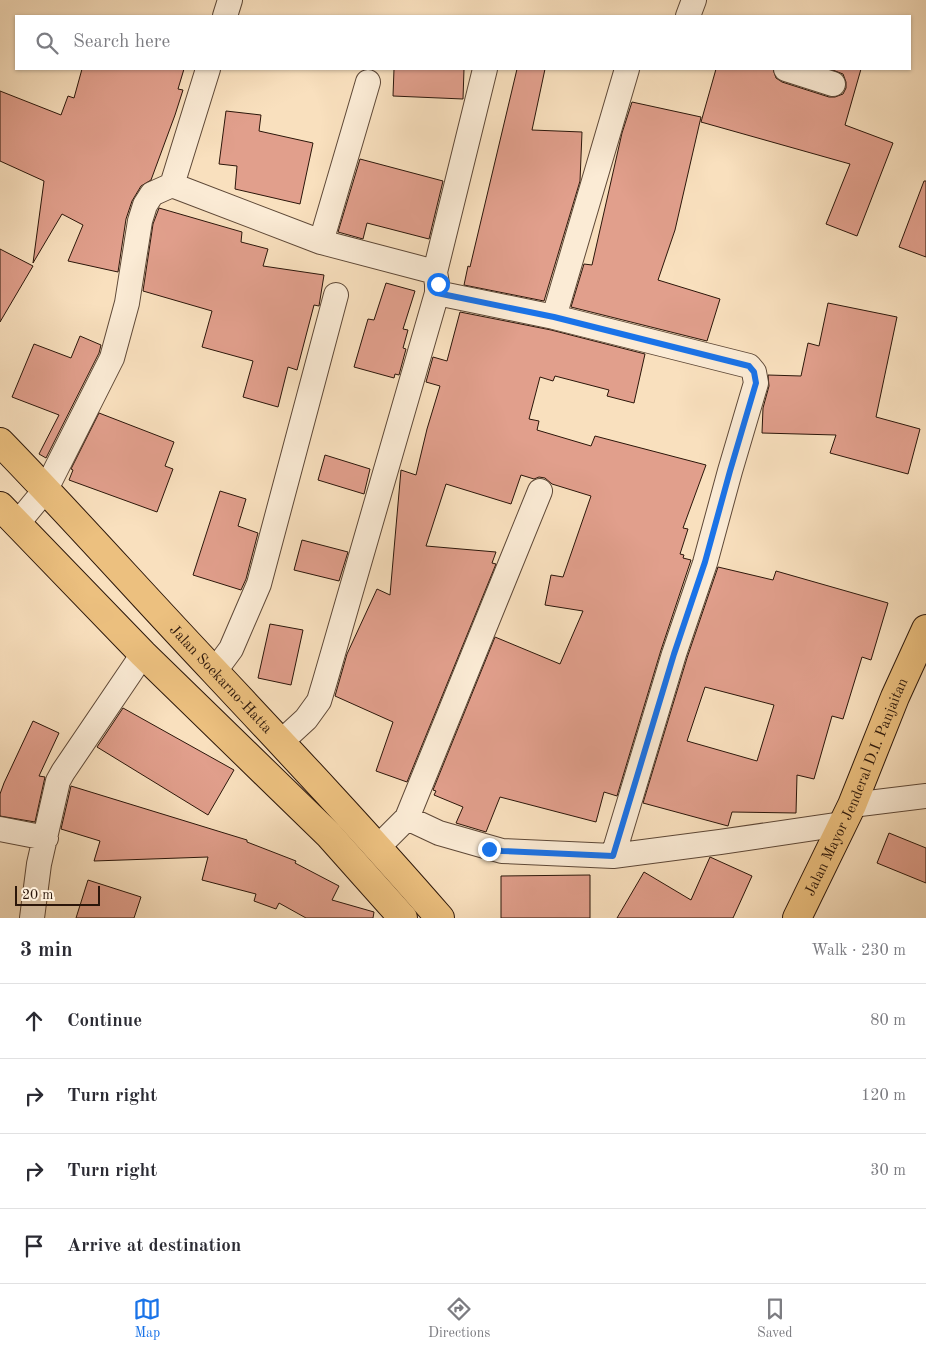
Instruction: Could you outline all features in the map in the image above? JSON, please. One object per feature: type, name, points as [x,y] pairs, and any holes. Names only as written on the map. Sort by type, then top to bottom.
[{"type":"highway","name":"Jalan Soekarno-Hatta","points":[[0,442],[281,742],[378,847],[440,918]]},
{"type":"highway","points":[[9,515],[143,654],[329,835],[403,918]]},
{"type":"highway","name":"Jalan Mayor Jenderal D.I. Panjaitan","points":[[797,918],[847,814],[895,697],[926,629]]},
{"type":"street","points":[[225,15],[230,0]]},
{"type":"street","points":[[688,15],[694,0]]},
{"type":"street","points":[[172,185],[208,70]]},
{"type":"street","points":[[281,742],[306,718],[319,701],[436,282],[485,70]]},
{"type":"street","points":[[554,317],[627,70]]},
{"type":"street","points":[[789,70],[833,84]]},
{"type":"street","points":[[322,242],[368,82]]},
{"type":"street","points":[[9,515],[46,489],[112,358],[127,302],[140,221],[145,205],[152,194],[172,185],[322,242],[436,282],[554,317],[749,366],[754,372],[756,383],[705,562],[674,654],[613,856]]},
{"type":"street","points":[[214,672],[231,649],[259,584],[336,296]]},
{"type":"street","points":[[378,847],[407,818],[540,491]]},
{"type":"street","points":[[32,918],[38,864],[46,838],[58,781],[143,654]]},
{"type":"street","points":[[407,818],[439,833],[502,851],[613,856],[720,842],[926,796]]},
{"type":"street","points":[[0,829],[46,838]]},
{"type":"building","points":[[82,70],[184,70],[178,89],[183,90],[151,180],[141,186],[132,201],[126,219],[118,272],[68,261],[83,225],[62,214],[33,263],[44,181],[0,161],[0,91],[61,115],[68,96],[74,98]]},
{"type":"building","points":[[394,70],[464,70],[463,99],[393,96]]},
{"type":"building","points":[[517,70],[545,70],[532,130],[582,132],[580,181],[544,301],[464,285],[468,266],[470,267]]},
{"type":"building","points":[[716,70],[773,70],[776,78],[782,82],[829,97],[835,97],[843,94],[846,82],[843,74],[833,70],[861,70],[845,125],[893,143],[857,236],[826,224],[850,164],[701,122]]},
{"type":"building","points":[[632,102],[701,117],[675,230],[658,280],[720,299],[707,341],[571,307],[584,264],[592,265],[622,133]]},
{"type":"building","points":[[226,111],[261,115],[259,131],[313,143],[300,204],[235,189],[237,166],[219,164]]},
{"type":"building","points":[[360,159],[443,181],[429,239],[367,223],[363,239],[338,232]]},
{"type":"building","points":[[924,181],[926,181],[926,257],[899,247]]},
{"type":"building","points":[[159,208],[242,232],[241,242],[268,249],[263,266],[324,275],[319,306],[314,305],[297,370],[288,367],[278,407],[243,397],[253,361],[202,347],[212,311],[143,291],[153,224]]},
{"type":"building","points":[[0,249],[33,266],[0,322]]},
{"type":"building","points":[[386,283],[415,291],[403,329],[408,330],[403,348],[406,349],[399,375],[395,374],[394,378],[354,367],[368,319],[374,320]]},
{"type":"building","points":[[828,303],[897,317],[876,417],[920,429],[908,474],[830,453],[836,435],[762,433],[763,408],[769,386],[768,375],[801,376],[808,343],[819,346]]},
{"type":"building","points":[[460,312],[551,330],[645,354],[634,403],[607,396],[609,390],[555,376],[553,381],[540,377],[529,419],[539,421],[537,430],[591,446],[595,436],[706,465],[683,528],[688,529],[680,554],[684,555],[683,558],[691,560],[661,650],[617,796],[604,792],[596,822],[500,797],[486,832],[456,823],[463,807],[434,795],[436,791],[433,790],[495,637],[560,664],[583,611],[545,605],[551,575],[563,577],[591,496],[552,484],[545,478],[539,477],[534,479],[521,475],[511,504],[446,484],[426,546],[496,552],[492,563],[496,564],[407,782],[376,771],[393,722],[335,696],[347,654],[377,589],[390,595],[401,470],[416,475],[440,386],[426,382],[433,357],[447,361]]},
{"type":"building","points":[[80,336],[101,345],[99,353],[46,458],[39,454],[59,415],[12,397],[34,344],[71,358]]},
{"type":"building","points":[[99,413],[174,442],[165,466],[173,469],[157,512],[69,480],[73,470],[71,469]]},
{"type":"building","points":[[325,455],[370,469],[364,494],[318,480]]},
{"type":"building","points":[[220,491],[246,499],[238,526],[258,533],[246,579],[241,590],[193,575]]},
{"type":"building","points":[[302,540],[348,552],[339,581],[294,570]]},
{"type":"building","points":[[718,567],[773,580],[776,571],[888,603],[871,660],[862,657],[843,719],[832,716],[814,779],[797,775],[796,813],[732,812],[728,826],[643,803],[687,658]],"holes":[[[705,687],[774,705],[757,761],[687,741]]]},
{"type":"building","points":[[270,624],[303,630],[291,685],[258,678]]},
{"type":"building","points":[[123,708],[234,770],[208,815],[97,747]]},
{"type":"building","points":[[33,721],[59,733],[39,776],[45,777],[35,822],[0,816],[0,794]]},
{"type":"building","points":[[71,786],[247,840],[247,842],[296,861],[295,863],[339,886],[332,900],[374,912],[373,918],[306,918],[279,903],[276,909],[254,901],[256,894],[202,880],[208,857],[94,861],[100,841],[61,829]]},
{"type":"building","points":[[889,833],[926,848],[926,883],[877,863]]},
{"type":"building","points":[[710,857],[752,876],[733,918],[617,918],[644,872],[691,900]]},
{"type":"building","points":[[590,875],[590,918],[501,918],[501,876]]},
{"type":"building","points":[[88,880],[141,897],[134,918],[76,918]]},
{"type":"route","points":[[438,284],[437,293],[554,317],[749,366],[754,372],[756,383],[705,562],[674,654],[613,856],[489,849]]}]
